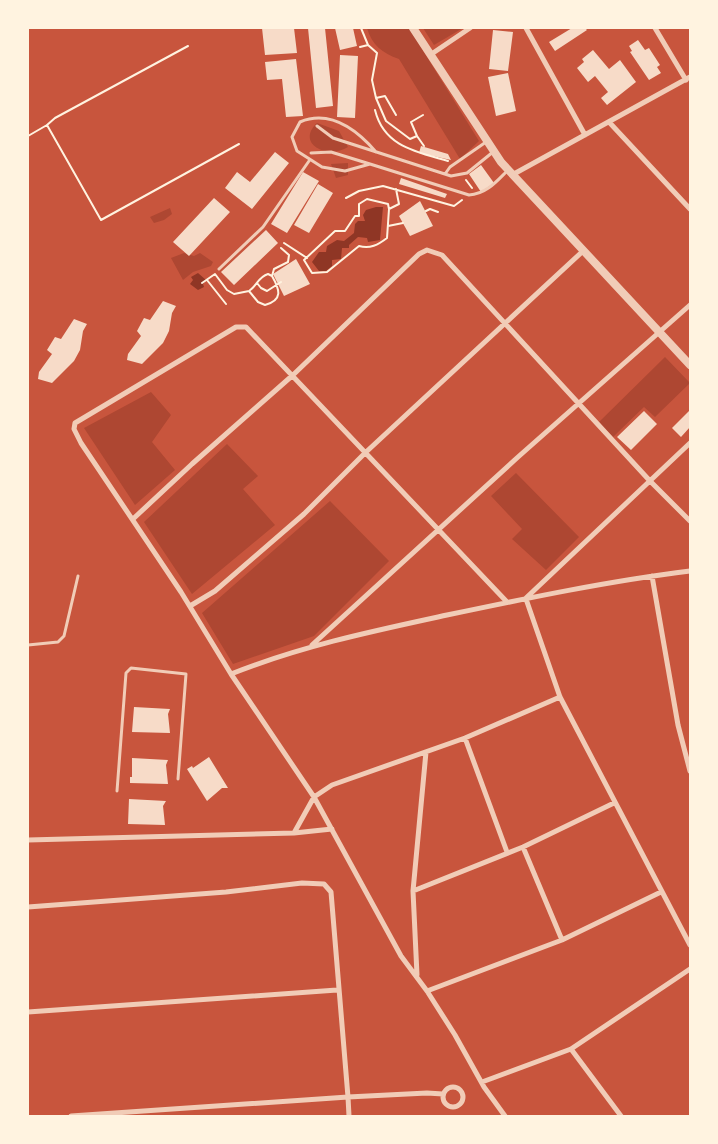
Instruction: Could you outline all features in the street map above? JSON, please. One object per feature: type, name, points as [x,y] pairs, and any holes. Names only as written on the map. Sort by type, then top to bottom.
[{"type":"street","points":[[413,28],[486,142],[510,173],[690,365]]},
{"type":"street","points":[[430,55],[470,28]]},
{"type":"street","points":[[526,28],[585,135]]},
{"type":"street","points":[[510,173],[688,79],[655,28]]},
{"type":"street","points":[[609,122],[690,208]]},
{"type":"street","points":[[133,519],[293,375],[419,254],[427,250],[442,255],[650,481],[690,521]]},
{"type":"street","points":[[190,606],[215,590],[304,514],[365,453],[583,251]]},
{"type":"street","points":[[312,645],[690,305]]},
{"type":"street","points":[[506,1116],[482,1082],[417,975],[405,961],[388,934],[314,797],[231,674],[190,606],[81,443],[74,429],[77,420],[236,327],[246,328],[293,375],[507,602]]},
{"type":"street","points":[[526,599],[690,443]]},
{"type":"street","points":[[231,674],[269,658],[312,645],[507,602],[690,571]]},
{"type":"street","points":[[652,576],[678,725],[690,771]]},
{"type":"street","points":[[526,599],[560,697],[690,945]]},
{"type":"street","points":[[294,833],[314,797],[332,785],[465,738],[560,697]]},
{"type":"street","points":[[465,738],[507,852]]},
{"type":"street","points":[[417,975],[413,891],[426,752]]},
{"type":"street","points":[[413,891],[523,847],[614,802]]},
{"type":"street","points":[[28,840],[294,833],[332,829]]},
{"type":"street","points":[[523,847],[562,940]]},
{"type":"street","points":[[28,907],[226,892],[316,882],[329,888],[332,903],[337,990],[349,1116]]},
{"type":"street","points":[[427,991],[562,940],[661,892]]},
{"type":"street","points":[[482,1082],[571,1049],[690,969]]},
{"type":"street","points":[[28,1012],[337,990]]},
{"type":"street","points":[[571,1049],[621,1116]]},
{"type":"street","points":[[71,1116],[348,1097],[427,1093],[443,1094]]},
{"type":"lane","points":[[370,164],[337,171],[309,161],[297,151],[292,138],[300,122],[308,119],[323,118],[344,124],[360,134],[376,152]]},
{"type":"lane","points":[[317,126],[333,138],[456,177],[467,173],[493,152]]},
{"type":"lane","points":[[445,174],[450,167],[486,142]]},
{"type":"lane","points":[[311,153],[332,152],[469,195],[480,194],[510,173]]},
{"type":"lane","points":[[219,269],[263,227],[309,161]]},
{"type":"lane","points":[[28,645],[58,642],[64,636],[78,576]]},
{"type":"lane","points":[[117,791],[126,673],[130,668],[186,674],[178,779]]},
{"type":"path","points":[[361,28],[368,46],[377,53],[372,80],[376,98],[386,121],[410,139],[417,136]]},
{"type":"path","points":[[28,136],[55,118],[188,46]]},
{"type":"path","points":[[360,47],[368,46]]},
{"type":"path","points":[[376,98],[385,96],[396,115]]},
{"type":"path","points":[[423,115],[411,122],[424,146]]},
{"type":"path","points":[[47,125],[101,220],[239,144]]},
{"type":"path","points":[[389,209],[399,204],[396,188]]},
{"type":"path","points":[[367,199],[388,204],[389,209],[387,238],[380,244],[367,248],[358,246],[327,272],[312,273],[304,260],[335,231],[345,231],[355,216],[359,216],[359,204],[367,199]]},
{"type":"path","points":[[426,212],[430,209],[438,212]]},
{"type":"path","points":[[388,226],[403,223]]},
{"type":"path","points":[[284,243],[307,258]]},
{"type":"path","points":[[272,276],[276,267],[288,262],[289,255],[281,248]]},
{"type":"path","points":[[202,283],[215,274],[227,290],[234,294],[249,291],[263,276],[272,276]]},
{"type":"path","points":[[249,291],[258,302],[268,305],[275,302],[279,294],[277,284],[272,276]]},
{"type":"path","points":[[207,280],[226,304]]},
{"type":"path","points":[[257,283],[267,291],[281,282]]},
{"type":"shaded area","points":[[367,28],[409,28],[479,141],[460,159],[399,59],[378,48]]},
{"type":"shaded area","points":[[423,28],[463,28],[434,45]]},
{"type":"shaded area","points":[[317,123],[339,131],[348,147],[332,152],[317,148],[312,143],[310,137],[311,131]]},
{"type":"shaded area","points":[[348,163],[348,175],[336,178],[331,164]]},
{"type":"shaded area","points":[[383,207],[380,240],[368,242],[367,238],[358,237],[349,245],[349,248],[342,248],[341,259],[332,260],[332,266],[326,271],[319,271],[312,262],[319,252],[326,252],[327,246],[337,240],[344,241],[354,233],[355,224],[358,221],[365,221],[363,215],[366,210]]},
{"type":"shaded area","points":[[170,208],[172,214],[164,220],[154,223],[150,217]]},
{"type":"shaded area","points":[[184,253],[194,256],[200,253],[213,262],[211,266],[193,272],[183,280],[171,258]]},
{"type":"shaded area","points":[[198,273],[206,280],[203,284],[204,287],[198,290],[190,284],[193,280],[191,277]]},
{"type":"shaded area","points":[[665,357],[690,383],[655,417],[644,407],[613,437],[599,422]]},
{"type":"shaded area","points":[[151,392],[171,415],[152,442],[175,470],[135,505],[84,428]]},
{"type":"shaded area","points":[[227,444],[258,476],[243,489],[275,525],[192,594],[144,522]]},
{"type":"shaded area","points":[[516,473],[579,537],[546,570],[512,539],[522,529],[491,496]]},
{"type":"shaded area","points":[[330,501],[389,561],[314,636],[233,664],[202,613]]},
{"type":"building","points":[[262,28],[294,28],[297,53],[265,55]]},
{"type":"building","points":[[308,28],[325,28],[333,106],[316,108]]},
{"type":"building","points":[[335,28],[353,28],[357,46],[340,50]]},
{"type":"building","points":[[572,28],[585,28],[587,30],[555,51],[549,42]]},
{"type":"building","points":[[493,30],[513,32],[508,71],[489,69]]},
{"type":"building","points":[[638,40],[645,50],[649,48],[660,65],[657,67],[661,73],[649,80],[630,52],[632,51],[629,46]]},
{"type":"building","points":[[593,50],[609,69],[620,60],[636,82],[607,105],[601,98],[608,92],[595,76],[588,82],[577,68],[584,62],[582,59]]},
{"type":"building","points":[[340,55],[358,56],[355,118],[337,117]]},
{"type":"building","points":[[296,59],[303,116],[286,117],[282,79],[267,80],[265,62]]},
{"type":"building","points":[[508,73],[516,111],[496,116],[488,77]]},
{"type":"building","points":[[421,146],[448,154],[451,160],[419,153]]},
{"type":"building","points":[[275,152],[289,163],[252,209],[225,188],[237,172],[250,182]]},
{"type":"building","points":[[481,165],[494,183],[481,192],[469,174]]},
{"type":"building","points":[[303,172],[319,181],[287,233],[271,224]]},
{"type":"building","points":[[401,178],[447,194],[445,198],[399,184]]},
{"type":"building","points":[[318,184],[333,193],[309,233],[294,225]]},
{"type":"building","points":[[214,198],[230,212],[189,256],[173,242]]},
{"type":"building","points":[[420,201],[433,226],[410,236],[399,216]]},
{"type":"building","points":[[266,230],[278,243],[234,285],[221,272]]},
{"type":"building","points":[[296,259],[310,284],[284,296],[273,274]]},
{"type":"building","points":[[163,301],[176,306],[172,313],[169,331],[163,343],[142,364],[127,360],[128,354],[141,336],[137,331],[144,318],[150,320]]},
{"type":"building","points":[[74,319],[87,324],[83,331],[80,350],[74,361],[52,383],[38,379],[39,372],[52,354],[47,350],[55,337],[61,339]]},
{"type":"building","points":[[690,410],[690,427],[681,437],[672,428]]},
{"type":"building","points":[[644,411],[657,424],[631,450],[617,437]]},
{"type":"building","points":[[134,707],[170,709],[168,714],[170,733],[132,732]]},
{"type":"building","points":[[209,757],[228,788],[222,788],[207,801],[187,769],[192,766],[193,768]]},
{"type":"building","points":[[132,758],[168,760],[166,765],[168,784],[130,783],[130,777],[132,777]]},
{"type":"building","points":[[129,799],[166,801],[163,806],[165,825],[128,824]]}]
